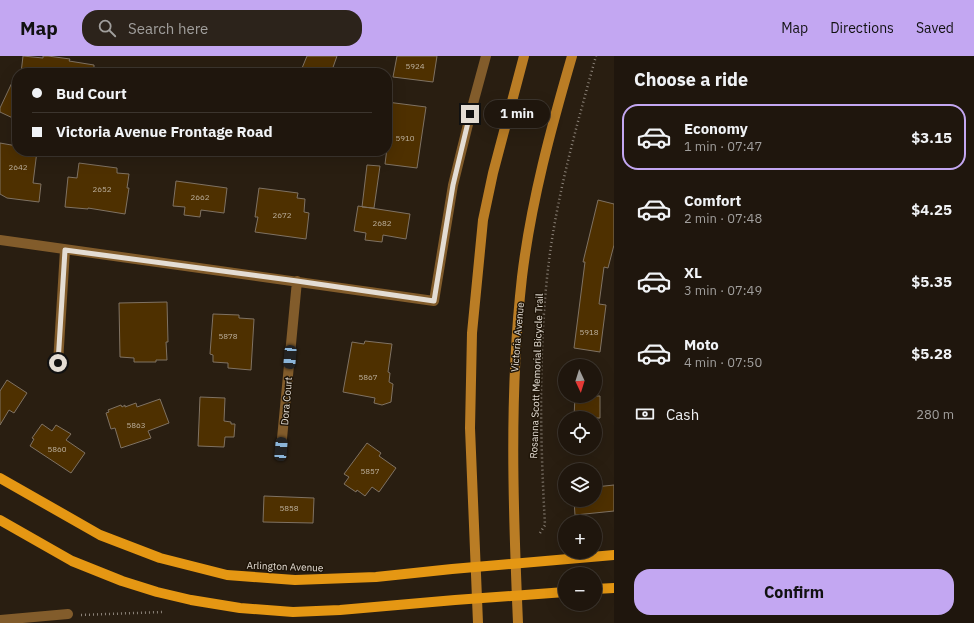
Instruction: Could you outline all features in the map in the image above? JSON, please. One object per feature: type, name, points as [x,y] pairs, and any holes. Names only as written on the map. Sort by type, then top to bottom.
[{"type":"main road","points":[[478,623],[470,428],[472,333],[483,220],[493,173],[524,56]]},
{"type":"main road","name":"Victoria Avenue","points":[[518,623],[515,564],[513,425],[514,362],[522,276],[537,192],[550,133],[572,56]]},
{"type":"main road","name":"Arlington Avenue","points":[[0,478],[100,535],[160,558],[227,575],[302,580],[376,577],[614,555]]},
{"type":"main road","points":[[0,520],[72,561],[122,581],[157,592],[191,600],[240,608],[293,612],[340,610],[558,592]]},
{"type":"main road","points":[[602,589],[614,588]]},
{"type":"street","points":[[0,240],[434,301],[453,185],[486,56]]},
{"type":"street","points":[[58,363],[65,250]]},
{"type":"street","name":"Dora Court","points":[[281,449],[297,281]]},
{"type":"street","points":[[0,620],[68,614]]},
{"type":"path","name":"Rosanna Scott Memorial Bicycle Trail","points":[[540,533],[545,525],[541,462],[543,322],[550,253],[565,176],[596,56]]},
{"type":"path","points":[[68,614],[97,615],[162,612]]},
{"type":"building","points":[[23,56],[43,58],[43,56],[48,56],[70,59],[69,61],[94,65],[94,68],[22,68]]},
{"type":"building","points":[[307,56],[337,56],[333,68],[302,68]]},
{"type":"building","points":[[397,56],[437,56],[433,82],[393,77]]},
{"type":"building","points":[[12,83],[12,118],[0,112],[0,108]]},
{"type":"building","points":[[392,103],[426,107],[417,168],[385,164],[386,156],[392,156]]},
{"type":"building","points":[[0,143],[12,145],[12,156],[36,156],[33,183],[41,184],[39,202],[7,198],[0,194]]},
{"type":"building","points":[[79,163],[117,168],[117,173],[129,174],[127,188],[129,188],[125,214],[88,208],[65,207],[68,177],[77,178]]},
{"type":"building","points":[[367,165],[380,166],[374,208],[362,207]]},
{"type":"building","points":[[176,181],[227,188],[224,213],[201,210],[200,217],[184,215],[185,207],[173,206]]},
{"type":"building","points":[[259,188],[298,193],[297,198],[305,199],[304,212],[309,213],[306,239],[255,232],[258,217],[255,217]]},
{"type":"building","points":[[598,200],[614,204],[614,245],[608,268],[604,267],[599,304],[606,305],[600,352],[574,348],[585,262],[583,262]]},
{"type":"building","points":[[358,206],[410,214],[406,239],[383,235],[382,242],[365,240],[366,233],[354,231]]},
{"type":"building","points":[[167,302],[167,360],[156,360],[156,362],[134,362],[134,358],[120,357],[119,303]]},
{"type":"building","points":[[213,314],[239,315],[239,318],[254,319],[251,370],[228,368],[228,363],[213,362],[213,355],[210,354]]},
{"type":"building","points":[[365,341],[392,344],[388,372],[390,373],[389,382],[393,384],[391,402],[382,405],[374,403],[375,398],[343,392],[352,342],[364,344]]},
{"type":"building","points":[[7,380],[27,393],[14,413],[9,410],[0,425],[0,391]]},
{"type":"building","points":[[200,397],[225,398],[224,421],[235,424],[234,437],[225,437],[224,447],[198,446]]},
{"type":"building","points":[[160,399],[169,423],[148,431],[151,438],[121,448],[115,428],[111,429],[106,413],[109,412],[108,410],[121,405],[122,407],[125,405],[125,407],[136,403],[137,407]]},
{"type":"building","points":[[575,403],[600,403],[600,411],[574,411]]},
{"type":"building","points":[[42,424],[52,431],[56,425],[71,434],[66,440],[85,453],[71,473],[30,446],[34,439],[32,438]]},
{"type":"building","points":[[367,443],[381,453],[379,456],[396,468],[379,492],[372,487],[365,496],[357,490],[356,492],[344,484],[349,477],[344,474]]},
{"type":"building","points":[[614,485],[614,511],[575,515],[574,507],[602,507],[602,486]]},
{"type":"building","points":[[264,496],[314,498],[313,523],[263,522]]},
{"type":"route","points":[[58,363],[65,250],[434,301],[453,185],[470,114]]}]
